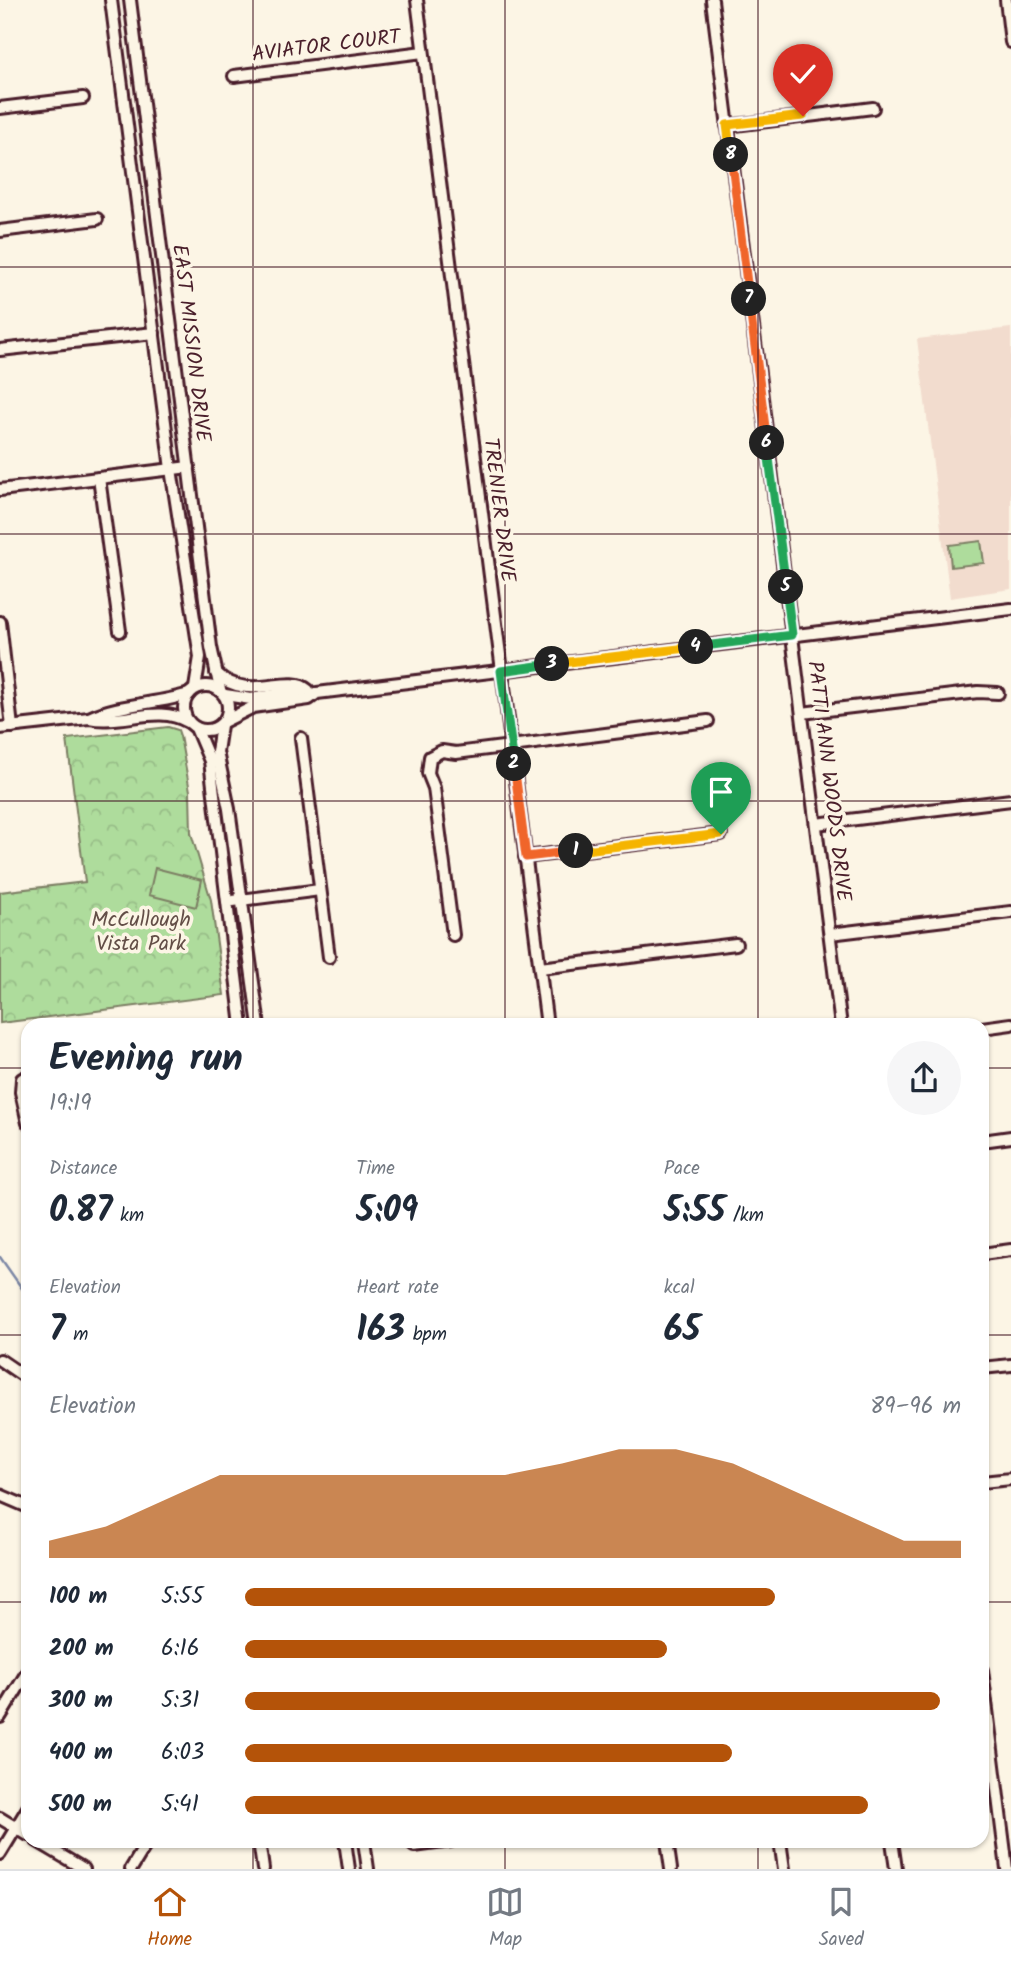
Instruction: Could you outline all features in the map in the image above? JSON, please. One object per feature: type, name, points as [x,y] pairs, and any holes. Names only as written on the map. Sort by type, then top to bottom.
[{"type":"street","name":"EAST MISSION DRIVE","points":[[111,0],[171,469],[200,657],[192,691]]},
{"type":"street","name":"EAST MISSION DRIVE","points":[[130,0],[216,673],[223,692]]},
{"type":"street","name":"TRENIER DRIVE","points":[[417,0],[546,1018]]},
{"type":"street","name":"PATTI ANN WOODS DRIVE","points":[[712,0],[840,1018]]},
{"type":"street","points":[[1006,0],[1011,42]]},
{"type":"street","name":"AVIATOR COURT","points":[[234,76],[424,52]]},
{"type":"street","points":[[0,108],[83,98]]},
{"type":"street","points":[[727,125],[873,108]]},
{"type":"street","points":[[0,231],[97,219]]},
{"type":"street","points":[[0,350],[154,333]]},
{"type":"street","points":[[0,490],[189,467]]},
{"type":"street","points":[[99,478],[120,631]]},
{"type":"street","points":[[89,718],[103,711],[161,703],[205,686],[245,699],[1011,609]]},
{"type":"street","points":[[0,622],[6,728],[89,718],[104,721],[164,714],[211,730],[253,707],[309,699],[313,691]]},
{"type":"street","points":[[216,673],[231,684],[245,688],[293,684],[313,691]]},
{"type":"street","points":[[192,691],[184,709],[209,761],[241,1018]]},
{"type":"street","points":[[223,692],[229,708],[217,751],[229,809],[258,1018]]},
{"type":"street","points":[[802,713],[978,692],[998,693]]},
{"type":"street","points":[[453,934],[434,788],[428,773],[430,757],[443,751],[708,721]]},
{"type":"street","points":[[301,738],[329,957]]},
{"type":"street","points":[[816,824],[1011,800]]},
{"type":"street","points":[[526,857],[721,834]]},
{"type":"street","points":[[227,902],[320,890]]},
{"type":"street","points":[[830,934],[1011,912]]},
{"type":"street","points":[[540,968],[736,944]]},
{"type":"street","points":[[989,1027],[1011,1024]]},
{"type":"street","points":[[989,1140],[1011,1137]]},
{"type":"street","points":[[989,1253],[1011,1250]]},
{"type":"street","points":[[0,1360],[21,1374]]},
{"type":"street","points":[[989,1367],[1011,1365]]},
{"type":"street","points":[[989,1481],[1011,1479]]},
{"type":"street","points":[[0,1494],[21,1504]]},
{"type":"street","points":[[0,1717],[21,1682]]},
{"type":"street","points":[[989,1726],[1007,1869]]},
{"type":"street","points":[[0,1818],[21,1831]]},
{"type":"street","points":[[0,1854],[21,1820]]},
{"type":"street","points":[[49,1848],[84,1869]]},
{"type":"street","points":[[131,1869],[144,1848]]},
{"type":"street","points":[[260,1848],[263,1869]]},
{"type":"street","points":[[346,1848],[349,1869]]},
{"type":"street","points":[[366,1848],[368,1869]]},
{"type":"street","points":[[668,1848],[671,1869]]},
{"type":"street","points":[[781,1848],[784,1869]]},
{"type":"street","points":[[893,1848],[896,1869]]},
{"type":"shaded area","points":[[1011,328],[1011,589],[950,598],[917,339]]},
{"type":"green space","points":[[981,541],[984,563],[951,567],[949,545]]},
{"type":"green space","name":"McCullough Vista Park","points":[[168,727],[178,730],[190,791],[191,833],[211,900],[224,995],[40,1018],[21,1018],[21,1020],[0,1023],[0,892],[85,882],[67,739]]},
{"type":"green space","points":[[155,868],[202,880],[196,907],[149,895]]},
{"type":"waterway","points":[[0,1257],[21,1287]]},
{"type":"route","points":[[721,834],[526,857],[501,671],[792,635],[727,125],[803,116]]}]
